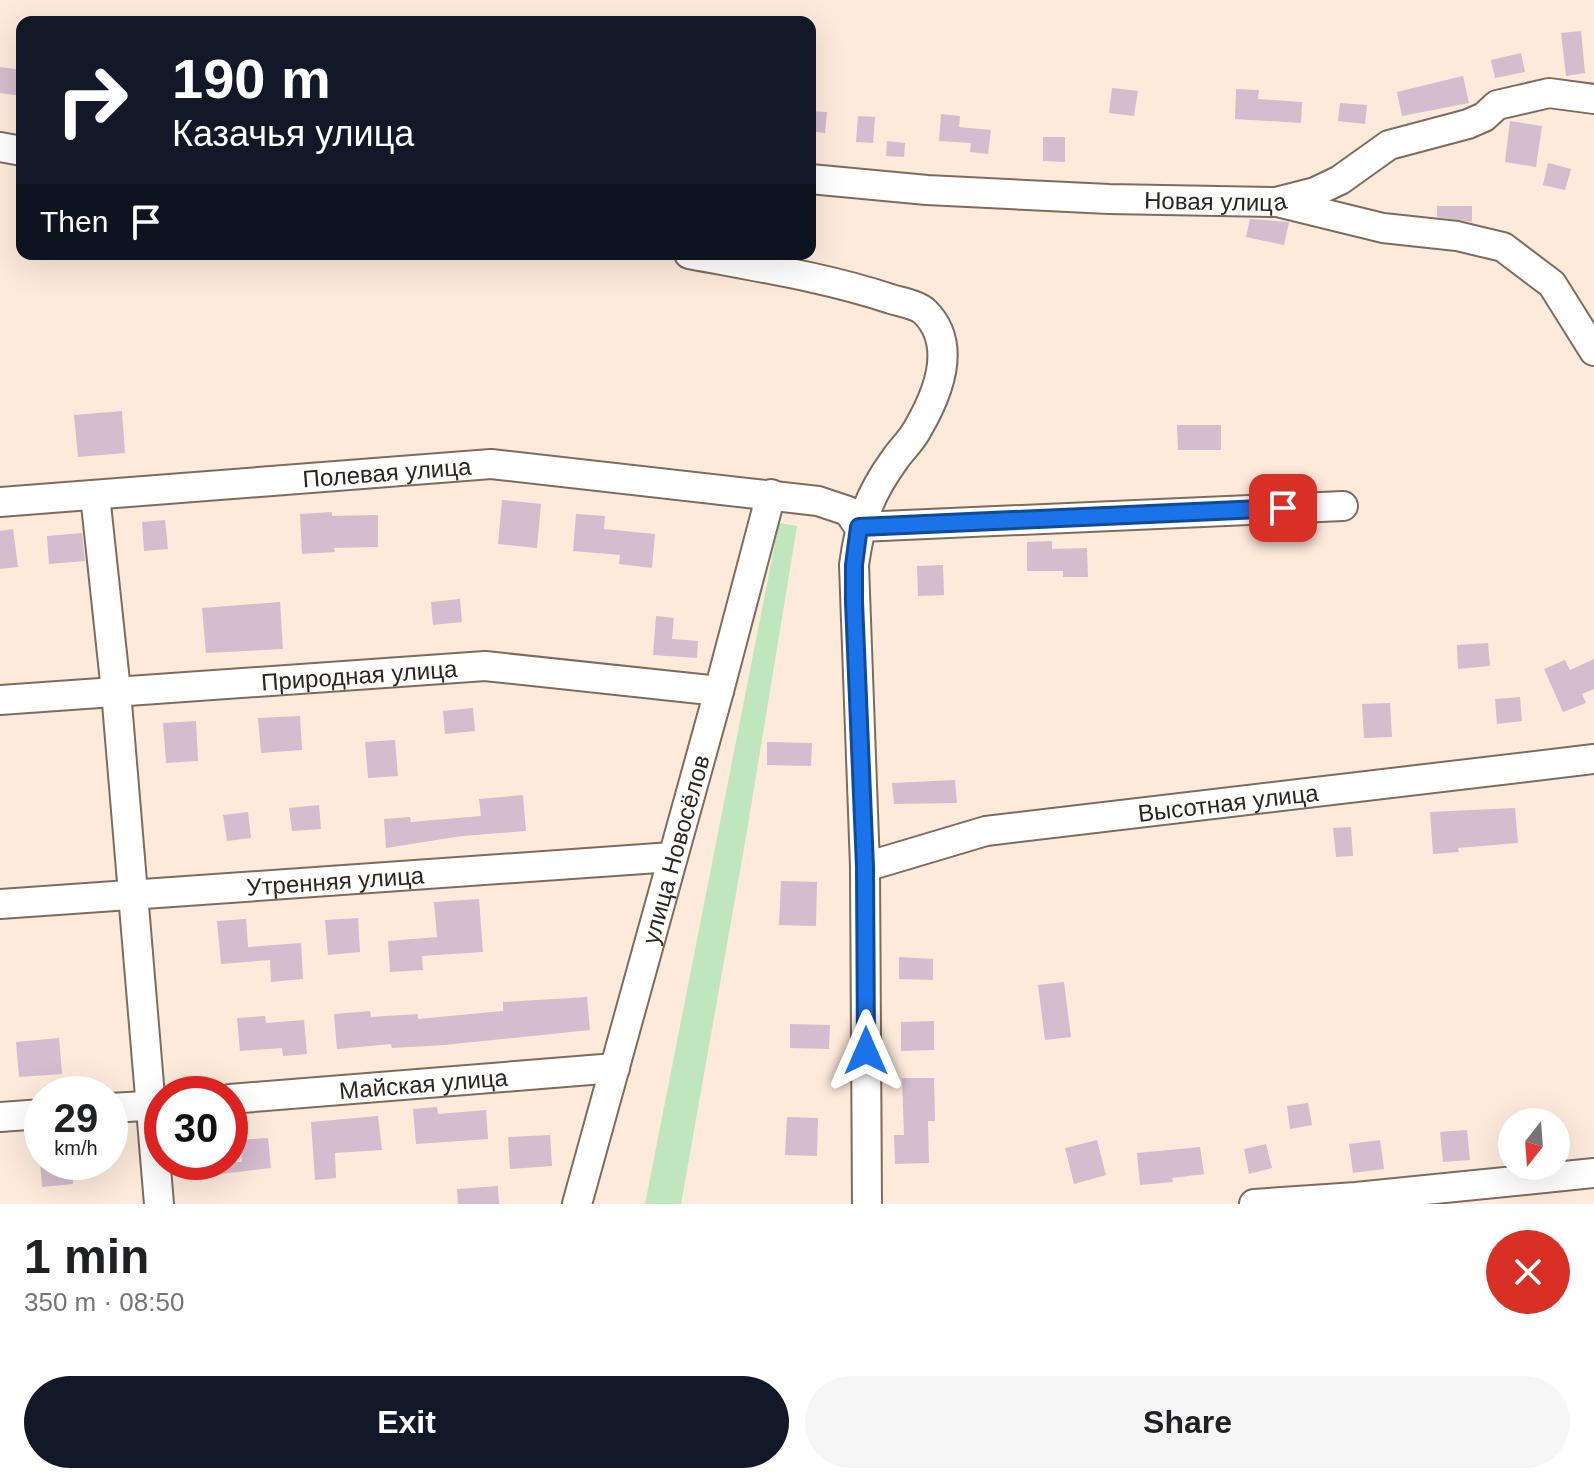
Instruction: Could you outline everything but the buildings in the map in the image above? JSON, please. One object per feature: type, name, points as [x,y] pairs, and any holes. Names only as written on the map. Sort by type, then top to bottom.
[{"type":"street","name":"Новая улица","points":[[816,180],[927,190],[1276,202],[1315,192],[1340,180],[1389,145],[1468,124],[1484,117],[1497,105],[1549,93],[1594,99]]},
{"type":"street","points":[[1276,202],[1383,228],[1457,236],[1503,247],[1552,284],[1587,339]]},
{"type":"street","points":[[721,260],[843,283],[923,310],[936,328],[943,355],[941,378],[932,403],[915,434],[875,488],[859,527],[854,565],[865,867],[867,1204]]},
{"type":"street","name":"Полевая улица","points":[[0,502],[491,464],[818,501],[848,511],[859,527]]},
{"type":"street","name":"улица Новосёлов","points":[[577,1204],[771,494]]},
{"type":"street","points":[[95,495],[116,691],[132,894],[154,1076]]},
{"type":"street","points":[[859,527],[1343,506]]},
{"type":"street","name":"Природная улица","points":[[0,700],[485,666],[719,691]]},
{"type":"street","name":"Высотная улица","points":[[865,867],[986,831],[1594,759]]},
{"type":"street","name":"Утренняя улица","points":[[0,904],[672,857]]},
{"type":"street","name":"Майская улица","points":[[248,1098],[615,1068]]},
{"type":"street","points":[[0,1117],[24,1115]]},
{"type":"street","points":[[1254,1204],[1594,1173]]},
{"type":"street","points":[[159,1180],[159,1204]]},
{"type":"green space","points":[[779,523],[797,526],[681,1204],[645,1204]]},
{"type":"route","points":[[866,1051],[865,867],[854,602],[854,565],[859,527],[1283,508]]}]
